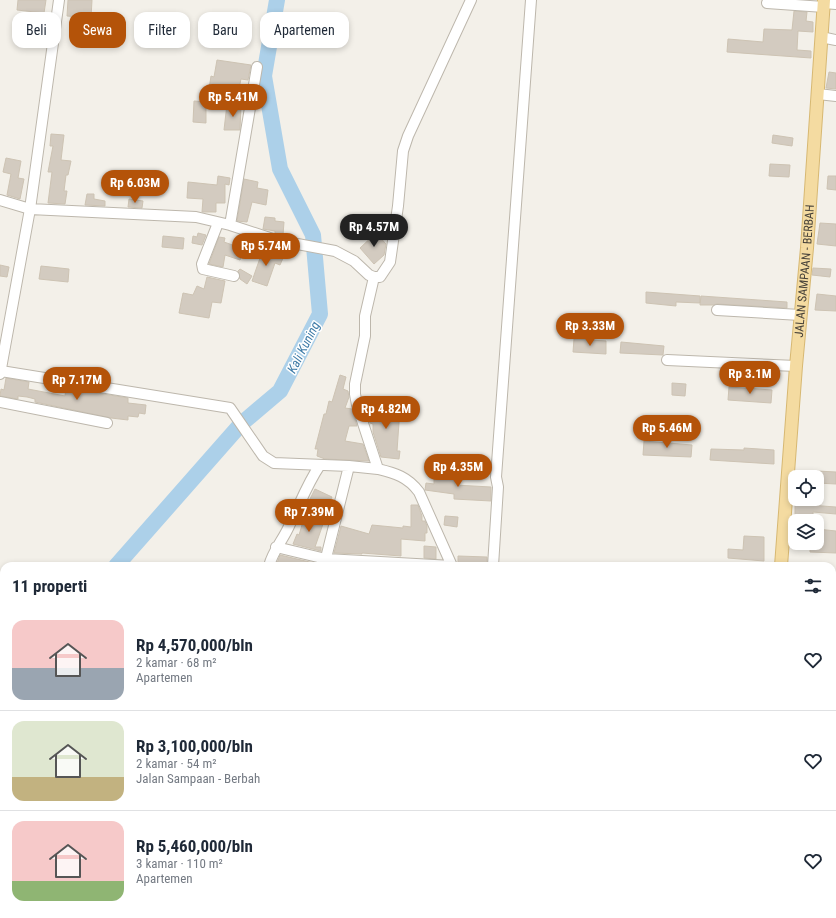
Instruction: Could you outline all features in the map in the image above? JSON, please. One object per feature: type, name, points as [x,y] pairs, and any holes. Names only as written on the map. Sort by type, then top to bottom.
[{"type":"main road","name":"JALAN SAMPAAN - BERBAH","points":[[781,562],[800,315],[808,248],[821,37],[827,3]]},
{"type":"street","points":[[59,0],[30,209],[0,373],[230,408],[263,456],[274,463],[284,465],[349,466],[378,469],[402,477],[414,485],[418,492],[450,562]]},
{"type":"street","points":[[0,200],[30,209],[196,217],[230,225],[276,240],[335,251],[345,255],[374,277],[380,277],[390,262],[404,151],[408,136],[471,0]]},
{"type":"street","points":[[494,562],[498,487],[496,477],[531,0]]},
{"type":"street","points":[[767,4],[827,3]]},
{"type":"street","points":[[821,37],[836,40]]},
{"type":"street","points":[[230,225],[257,66]]},
{"type":"street","points":[[818,94],[836,96]]},
{"type":"street","points":[[218,223],[202,264],[203,269],[234,276]]},
{"type":"street","points":[[374,277],[365,316],[365,336],[355,384],[355,394],[357,405],[378,469]]},
{"type":"street","points":[[717,310],[800,315]]},
{"type":"street","points":[[667,360],[796,366]]},
{"type":"street","points":[[0,402],[107,423]]},
{"type":"street","points":[[270,562],[276,547],[290,526],[311,479],[320,466]]},
{"type":"street","points":[[276,547],[325,562],[349,466]]},
{"type":"building","points":[[18,0],[46,0],[44,12],[17,10]]},
{"type":"building","points":[[68,0],[92,0],[91,12],[69,12],[69,16],[67,16]]},
{"type":"building","points":[[794,11],[807,12],[806,21],[813,22],[813,32],[798,31],[797,50],[811,51],[811,58],[727,52],[728,39],[763,42],[764,29],[792,30]]},
{"type":"building","points":[[217,60],[251,65],[248,80],[241,79],[238,93],[209,89],[211,76],[214,77]]},
{"type":"building","points":[[829,72],[836,73],[836,89],[826,88]]},
{"type":"building","points":[[194,101],[206,102],[206,123],[193,122]]},
{"type":"building","points":[[227,104],[241,105],[240,130],[224,130]]},
{"type":"building","points":[[51,134],[64,135],[61,160],[71,161],[68,175],[66,175],[64,191],[67,191],[65,204],[48,203],[52,172],[48,172],[53,146],[50,146]]},
{"type":"building","points":[[773,135],[793,138],[792,146],[772,143]]},
{"type":"building","points":[[6,158],[21,161],[18,178],[24,179],[20,199],[7,195],[11,174],[3,172]]},
{"type":"building","points":[[770,164],[790,165],[789,177],[769,176]]},
{"type":"building","points":[[218,176],[230,178],[229,185],[225,184],[225,203],[216,203],[216,212],[202,212],[203,199],[187,198],[188,182],[217,185]]},
{"type":"building","points":[[828,176],[836,176],[836,190],[827,189]]},
{"type":"building","points":[[244,179],[258,182],[257,188],[268,190],[266,205],[252,202],[247,222],[237,221]]},
{"type":"building","points":[[87,194],[94,194],[94,199],[105,201],[105,206],[85,205]]},
{"type":"building","points":[[129,199],[143,201],[142,208],[128,207]]},
{"type":"building","points":[[265,217],[275,218],[275,221],[284,222],[283,235],[275,233],[275,231],[263,229]]},
{"type":"building","points":[[820,223],[836,224],[836,246],[817,244]]},
{"type":"building","points":[[198,233],[206,235],[202,245],[192,243],[193,236],[197,237]]},
{"type":"building","points":[[376,233],[386,244],[384,255],[374,264],[360,248]]},
{"type":"building","points":[[163,236],[184,238],[183,249],[162,247]]},
{"type":"building","points":[[219,237],[225,238],[224,242],[244,249],[240,260],[225,255],[223,267],[209,264]]},
{"type":"building","points":[[259,248],[283,258],[280,265],[275,263],[267,286],[252,281],[260,258],[256,256]]},
{"type":"building","points":[[0,265],[9,267],[7,277],[0,276]]},
{"type":"building","points":[[41,266],[69,269],[68,282],[39,279]]},
{"type":"building","points":[[813,268],[831,269],[830,277],[812,275]]},
{"type":"building","points":[[240,269],[252,276],[247,284],[240,279],[238,271]]},
{"type":"building","points":[[207,277],[225,281],[221,303],[212,302],[209,318],[179,313],[183,293],[193,295],[197,286],[204,289]]},
{"type":"building","points":[[646,292],[700,296],[700,303],[676,302],[676,306],[646,303]]},
{"type":"building","points":[[817,294],[836,296],[836,311],[815,310]]},
{"type":"building","points":[[701,296],[787,302],[787,308],[717,304],[700,305]]},
{"type":"building","points":[[574,339],[606,341],[606,354],[573,352]]},
{"type":"building","points":[[621,342],[664,346],[663,355],[620,353]]},
{"type":"building","points":[[340,375],[346,377],[343,389],[348,391],[349,397],[345,408],[352,409],[357,426],[349,426],[345,441],[363,444],[369,461],[325,459],[317,456],[318,449],[315,449],[324,414],[326,414],[329,401],[332,402]]},
{"type":"building","points":[[6,378],[29,382],[28,389],[65,396],[66,388],[128,398],[128,403],[146,405],[145,414],[139,413],[138,417],[128,416],[128,420],[111,418],[35,402],[35,399],[27,397],[18,396],[18,399],[0,396],[1,389],[4,390]]},
{"type":"building","points":[[672,383],[686,384],[685,396],[672,395]]},
{"type":"building","points":[[729,387],[772,390],[771,403],[728,400]]},
{"type":"building","points":[[365,406],[400,408],[397,451],[400,451],[399,459],[381,457],[373,432],[373,424],[370,423]]},
{"type":"building","points":[[644,441],[692,445],[691,457],[643,455]]},
{"type":"building","points":[[744,448],[774,450],[774,464],[710,460],[711,449],[744,450]]},
{"type":"building","points":[[434,471],[456,471],[455,485],[491,487],[491,501],[454,499],[454,494],[425,490],[426,483],[434,484]]},
{"type":"building","points":[[824,471],[836,472],[836,484],[824,483]]},
{"type":"building","points":[[315,489],[332,497],[327,507],[310,499]]},
{"type":"building","points":[[411,505],[418,505],[422,516],[422,521],[425,521],[427,526],[427,533],[425,533],[425,541],[401,539],[401,556],[362,553],[334,553],[341,526],[369,534],[372,525],[403,528],[403,526],[411,527]]},
{"type":"building","points":[[795,506],[836,507],[836,514],[813,512],[813,514],[795,514]]},
{"type":"building","points":[[305,515],[321,520],[320,523],[323,524],[315,547],[321,547],[321,551],[293,544],[297,534],[299,535]]},
{"type":"building","points":[[445,516],[458,517],[457,527],[444,525]]},
{"type":"building","points":[[824,530],[836,531],[836,553],[810,552],[810,550],[824,550]]},
{"type":"building","points":[[744,536],[764,537],[764,561],[728,558],[728,549],[743,550]]},
{"type":"building","points":[[424,546],[436,547],[436,559],[424,558]]},
{"type":"building","points":[[280,555],[310,562],[277,562]]},
{"type":"building","points":[[458,556],[487,557],[487,562],[458,562]]},
{"type":"waterway","name":"Kali Kuning","points":[[120,562],[241,424],[280,391],[320,314],[313,235],[280,169],[264,76],[277,0]]}]
